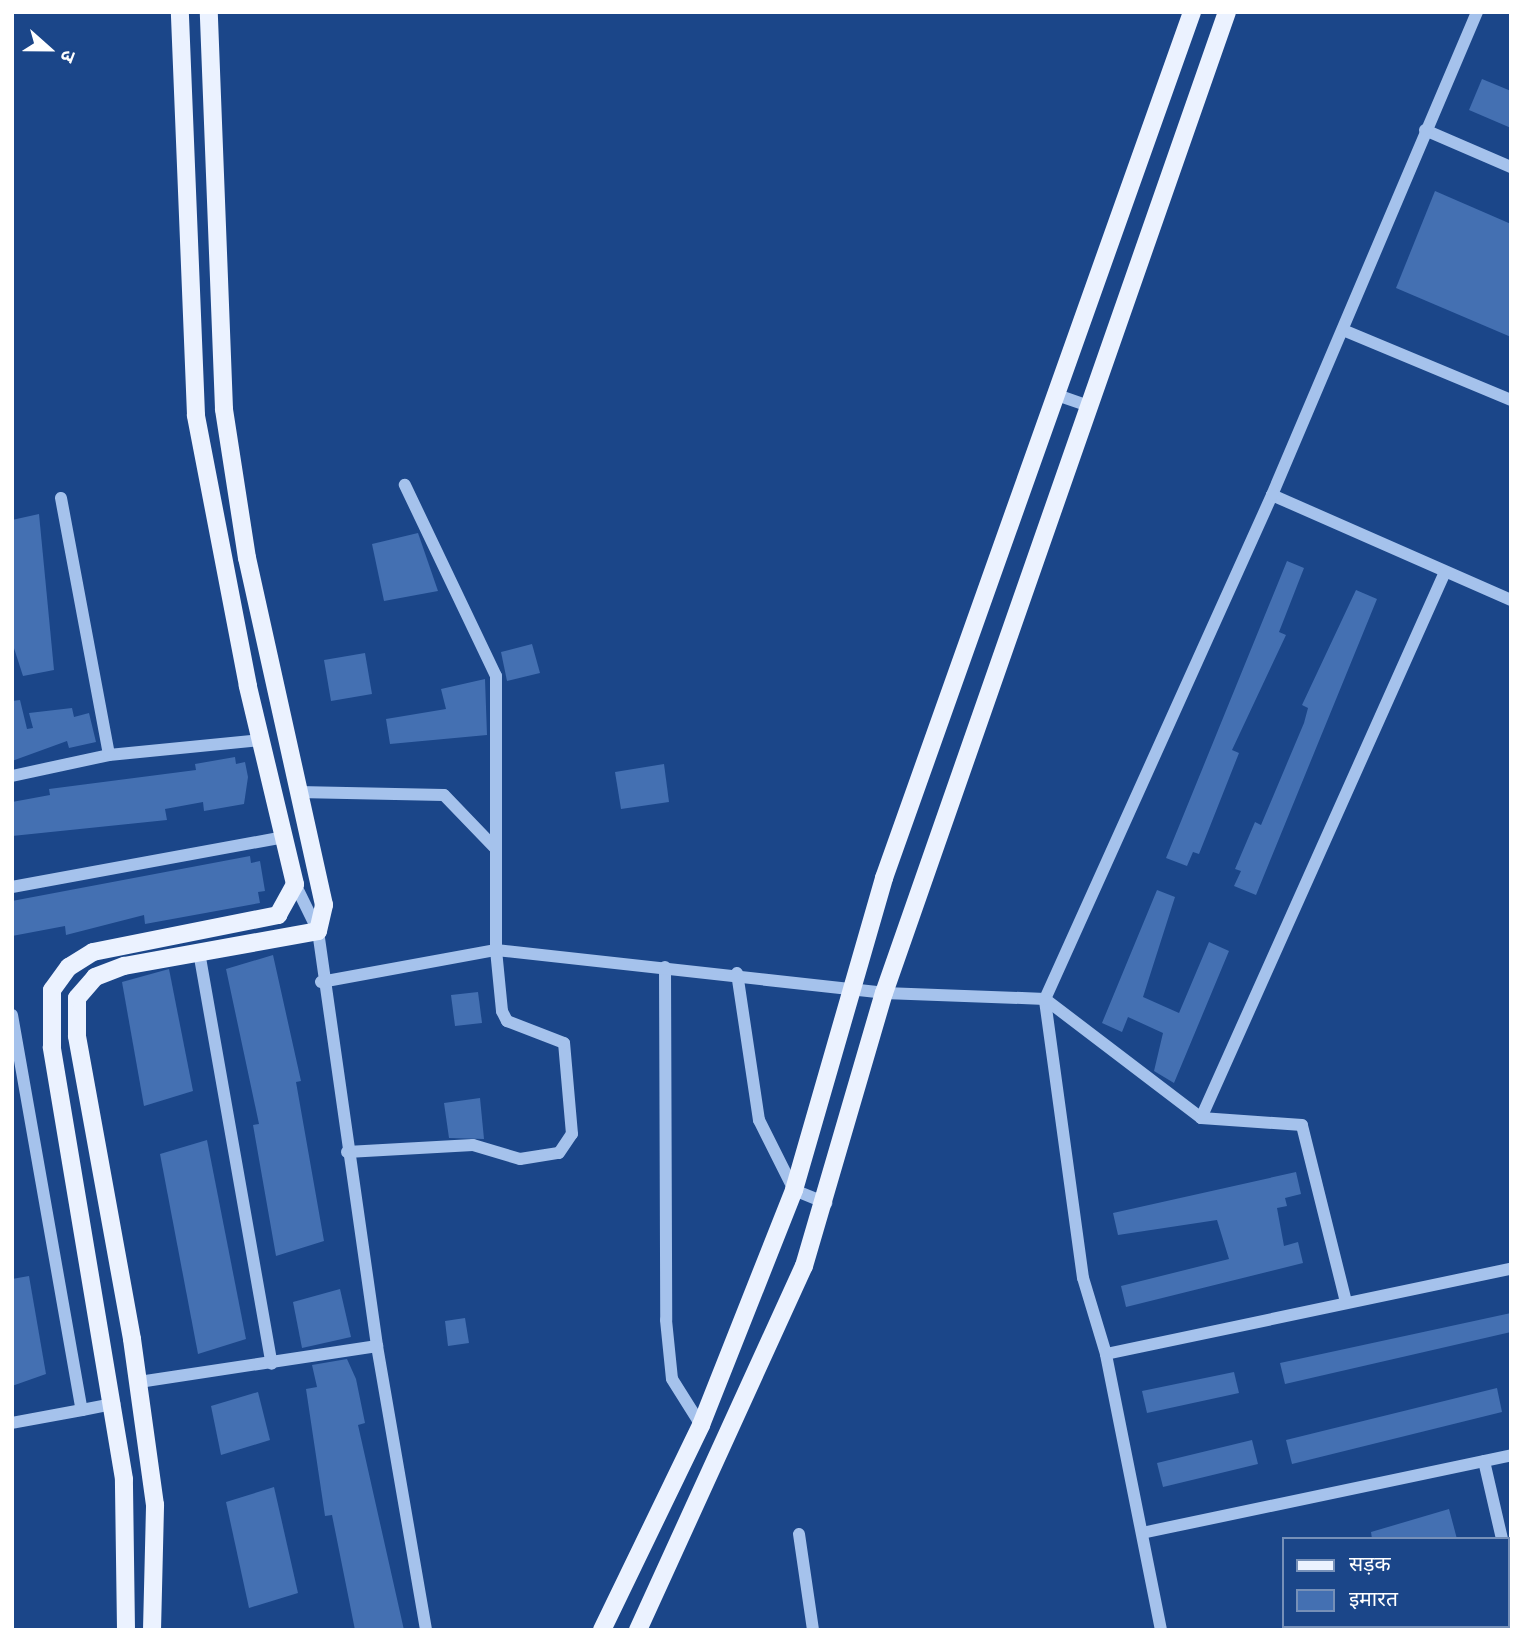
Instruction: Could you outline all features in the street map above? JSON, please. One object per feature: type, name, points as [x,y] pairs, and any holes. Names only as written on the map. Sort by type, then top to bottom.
[{"type":"main road","points":[[126,1630],[127,1519],[114,1404],[53,1055],[52,990],[69,967],[93,952],[278,915],[295,884],[261,740],[197,415],[180,12]]},
{"type":"main road","points":[[152,1630],[155,1505],[139,1382],[77,1036],[77,999],[110,970],[318,931],[324,905],[247,558],[224,409],[209,12]]},
{"type":"main road","points":[[602,1630],[701,1425],[794,1190],[850,989],[1192,12]]},
{"type":"main road","points":[[638,1630],[769,1354],[827,1203],[884,993],[1227,12]]},
{"type":"street","points":[[1161,1630],[1106,1354],[1083,1278],[1045,999],[1272,495],[1477,12]]},
{"type":"street","points":[[1425,130],[1511,167]]},
{"type":"street","points":[[1343,330],[1511,400]]},
{"type":"street","points":[[1057,395],[1088,406]]},
{"type":"street","points":[[347,1152],[473,1144],[520,1159],[568,1148],[564,1043],[507,1021],[496,950],[496,676],[405,485]]},
{"type":"street","points":[[1272,495],[1511,600]]},
{"type":"street","points":[[61,498],[109,755]]},
{"type":"street","points":[[1201,1118],[1445,572]]},
{"type":"street","points":[[12,776],[109,755],[261,740]]},
{"type":"street","points":[[298,792],[444,796],[494,848]]},
{"type":"street","points":[[12,887],[284,837]]},
{"type":"street","points":[[295,884],[318,931],[321,982],[347,1152],[426,1630]]},
{"type":"street","points":[[321,982],[496,950],[737,973],[884,993],[1045,999],[1201,1118],[1302,1125],[1346,1302]]},
{"type":"street","points":[[199,952],[272,1364]]},
{"type":"street","points":[[665,967],[666,1320],[672,1379],[701,1425]]},
{"type":"street","points":[[737,973],[759,1120],[794,1190],[827,1203]]},
{"type":"street","points":[[12,1015],[82,1410]]},
{"type":"street","points":[[1106,1354],[1511,1269]]},
{"type":"street","points":[[139,1382],[377,1346]]},
{"type":"street","points":[[12,1423],[114,1404]]},
{"type":"street","points":[[1142,1533],[1511,1455]]},
{"type":"street","points":[[1484,1461],[1502,1537]]},
{"type":"street","points":[[799,1534],[813,1630]]},
{"type":"building","points":[[1482,79],[1511,91],[1511,128],[1469,110]]},
{"type":"building","points":[[1435,191],[1511,224],[1511,337],[1396,288]]},
{"type":"building","points":[[39,514],[54,670],[23,676],[12,642],[12,520]]},
{"type":"building","points":[[418,533],[438,591],[384,601],[372,544]]},
{"type":"building","points":[[1287,561],[1304,568],[1279,632],[1286,635],[1232,750],[1239,753],[1199,854],[1193,852],[1187,866],[1166,858]]},
{"type":"building","points":[[1356,590],[1377,599],[1256,895],[1234,886],[1241,871],[1235,869],[1255,822],[1261,825],[1304,723],[1308,708],[1302,705]]},
{"type":"building","points":[[532,644],[540,673],[507,681],[501,652]]},
{"type":"building","points":[[365,653],[372,694],[331,701],[324,660]]},
{"type":"building","points":[[485,679],[487,735],[390,744],[386,719],[446,709],[441,689]]},
{"type":"building","points":[[20,700],[27,729],[33,728],[29,713],[72,708],[74,717],[89,713],[96,742],[69,748],[67,741],[12,761],[12,701]]},
{"type":"building","points":[[235,757],[236,764],[245,762],[248,777],[244,804],[204,811],[203,802],[165,809],[167,820],[12,836],[12,802],[50,795],[49,789],[196,770],[195,764]]},
{"type":"building","points":[[664,764],[669,802],[621,809],[615,772]]},
{"type":"building","points":[[250,856],[251,863],[260,861],[265,891],[258,892],[260,903],[145,924],[144,915],[66,935],[65,926],[12,936],[12,901]]},
{"type":"building","points":[[1157,890],[1175,897],[1143,997],[1179,1013],[1209,942],[1229,951],[1174,1083],[1154,1071],[1163,1033],[1128,1017],[1122,1032],[1102,1023]]},
{"type":"building","points":[[273,955],[301,1081],[296,1082],[324,1241],[276,1256],[253,1125],[259,1124],[226,969]]},
{"type":"building","points":[[169,969],[193,1091],[144,1106],[122,982]]},
{"type":"building","points":[[478,992],[482,1023],[455,1026],[451,995]]},
{"type":"building","points":[[480,1098],[484,1139],[449,1138],[444,1103]]},
{"type":"building","points":[[207,1140],[246,1339],[198,1354],[160,1154]]},
{"type":"building","points":[[1296,1172],[1301,1194],[1285,1198],[1287,1206],[1277,1208],[1284,1246],[1298,1242],[1303,1263],[1126,1307],[1121,1286],[1229,1259],[1217,1220],[1118,1235],[1113,1213]]},
{"type":"building","points":[[29,1276],[46,1374],[12,1386],[12,1279]]},
{"type":"building","points":[[340,1289],[351,1337],[302,1348],[293,1302]]},
{"type":"building","points":[[1511,1313],[1511,1332],[1285,1384],[1280,1363]]},
{"type":"building","points":[[465,1318],[469,1343],[448,1346],[445,1321]]},
{"type":"building","points":[[347,1359],[356,1379],[365,1423],[358,1425],[404,1630],[355,1630],[332,1515],[325,1516],[306,1389],[317,1387],[312,1365]]},
{"type":"building","points":[[1234,1372],[1239,1393],[1147,1413],[1142,1391]]},
{"type":"building","points":[[1497,1388],[1502,1412],[1292,1464],[1286,1440]]},
{"type":"building","points":[[258,1392],[270,1440],[221,1455],[211,1406]]},
{"type":"building","points":[[1252,1440],[1258,1464],[1163,1487],[1157,1463]]},
{"type":"building","points":[[274,1487],[298,1593],[249,1608],[226,1502]]},
{"type":"building","points":[[1449,1509],[1456,1537],[1372,1537],[1371,1532]]}]
